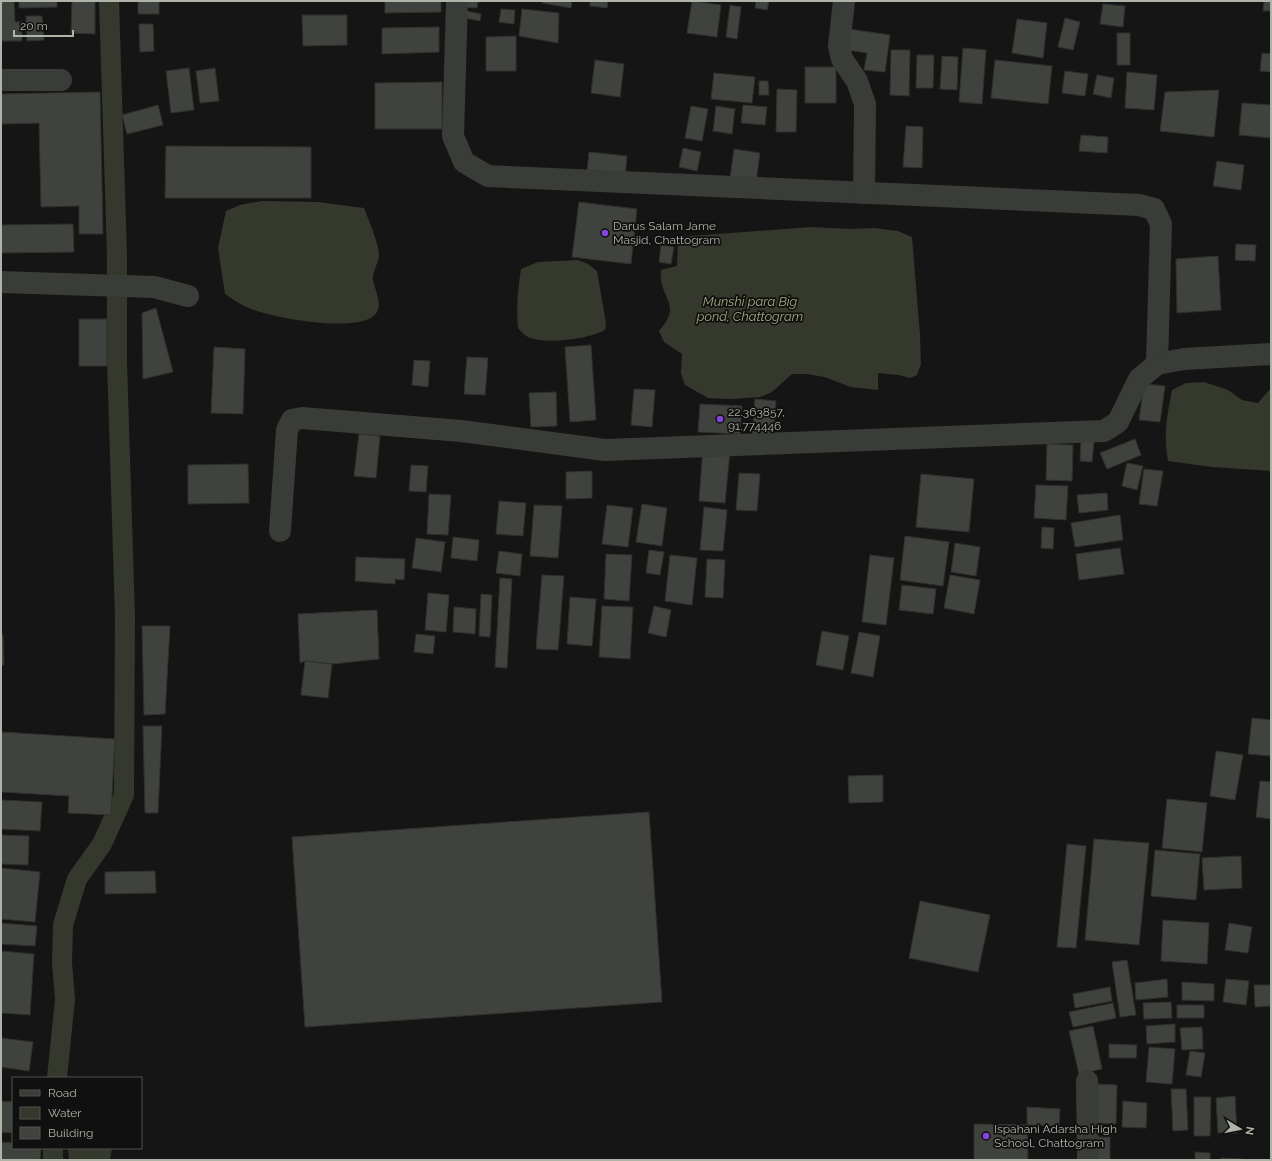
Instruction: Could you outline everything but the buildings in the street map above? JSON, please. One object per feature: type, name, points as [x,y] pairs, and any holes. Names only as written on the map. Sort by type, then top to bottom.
[{"type":"street","points":[[457,1],[453,136],[464,162],[488,176],[1139,205],[1154,209],[1161,224],[1157,364]]},
{"type":"street","points":[[844,1],[839,46],[842,59],[857,80],[865,104],[864,192]]},
{"type":"street","points":[[1,80],[61,80]]},
{"type":"street","points":[[1,282],[154,287],[188,296]]},
{"type":"street","points":[[280,531],[287,430],[292,420],[302,418],[461,431],[605,450],[1104,431],[1118,422],[1139,379],[1157,364],[1184,359],[1271,354]]},
{"type":"street","points":[[1087,1081],[1088,1160]]},
{"type":"water","points":[[262,201],[318,202],[364,208],[376,239],[379,252],[373,277],[379,305],[377,312],[369,319],[355,323],[318,323],[280,317],[254,310],[225,294],[218,248],[226,211],[240,205]]},
{"type":"water","name":"Munshi para Big pond, Chattogram","points":[[811,227],[851,229],[875,228],[898,231],[912,237],[920,335],[921,364],[917,375],[910,378],[899,375],[878,373],[878,390],[851,387],[824,377],[807,374],[792,374],[772,392],[760,397],[730,399],[708,398],[685,385],[681,373],[682,354],[664,342],[659,331],[666,322],[670,307],[661,280],[661,270],[677,266],[678,237]]},
{"type":"water","points":[[578,260],[588,264],[597,271],[606,323],[605,330],[588,336],[555,341],[535,339],[524,334],[518,328],[517,313],[521,269],[538,262]]},
{"type":"water","points":[[1204,382],[1228,390],[1242,400],[1258,403],[1271,388],[1271,471],[1212,467],[1168,461],[1166,434],[1167,417],[1172,390],[1186,383]]},
{"type":"water","points":[[68,1149],[112,1149],[110,1160],[69,1160]]},
{"type":"waterway","points":[[57,1077],[65,999],[62,963],[63,925],[77,879],[102,844],[124,795],[125,617],[117,361],[117,255],[109,1]]},
{"type":"waterway","points":[[53,1149],[53,1160]]},
{"type":"place","name":"Darus Salam Jame Masjid, Chattogram","points":[[605,233]]},
{"type":"place","name":"22.363857, 91.774446","points":[[720,419]]},
{"type":"place","name":"Ispahani Adarsha High School, Chattogram","points":[[986,1136]]}]
